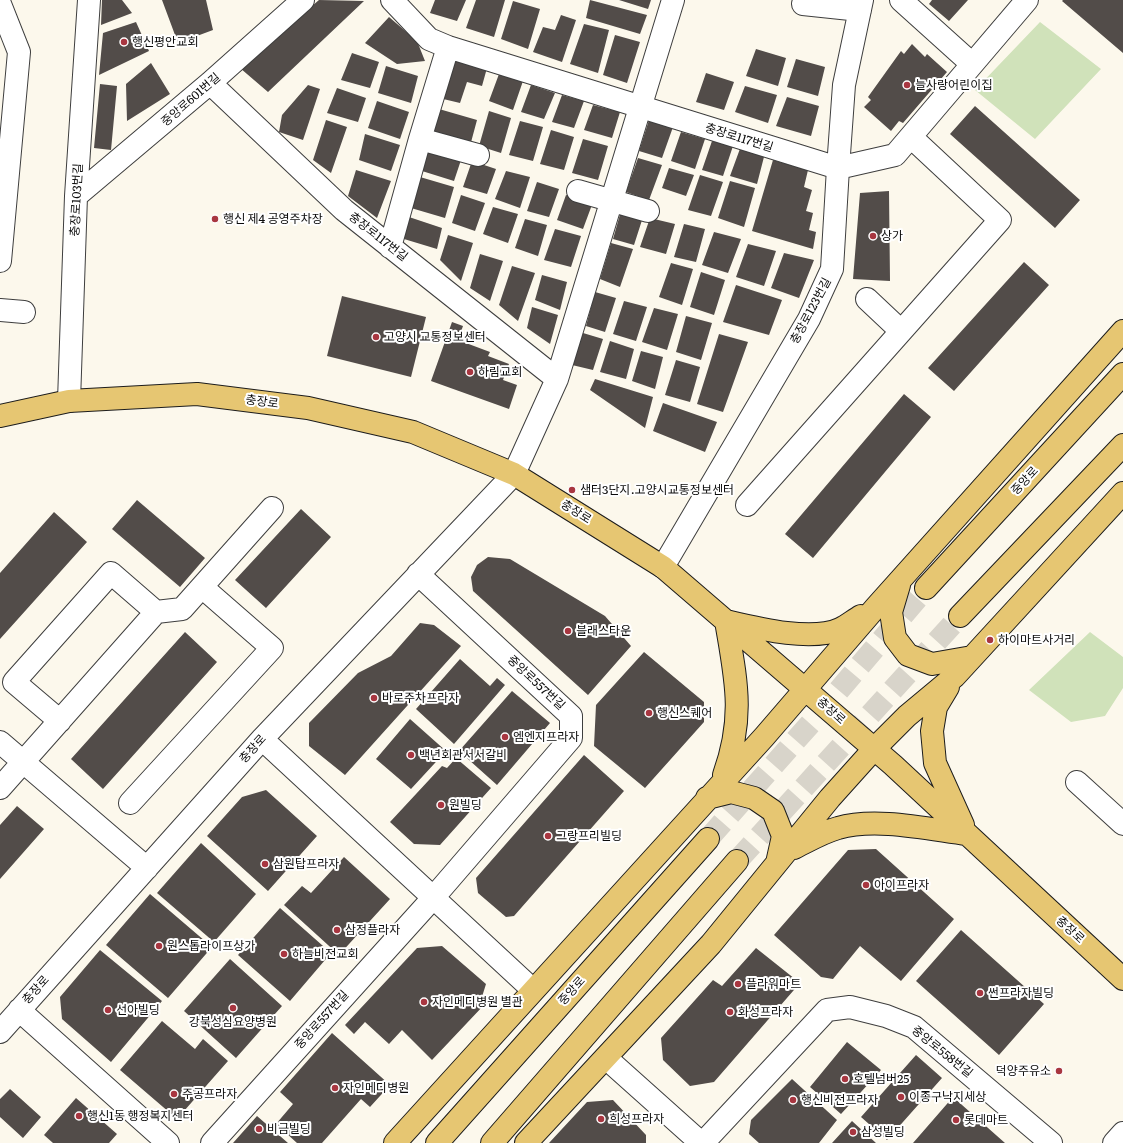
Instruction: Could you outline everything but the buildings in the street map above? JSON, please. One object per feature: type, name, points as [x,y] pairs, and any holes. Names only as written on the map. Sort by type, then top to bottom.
[{"type":"main road","points":[[395,1143],[714,791],[901,578],[1123,331]]},
{"type":"main road","name":"중앙로","points":[[926,588],[1123,374]]},
{"type":"main road","name":"충장로","points":[[0,416],[69,401],[198,394],[308,408],[413,432],[514,474],[663,567],[806,688],[967,834],[1123,979]]},
{"type":"main road","points":[[960,616],[1123,445]]},
{"type":"main road","points":[[526,1143],[711,944],[782,859],[830,798],[874,749],[907,716],[955,676],[1123,493]]},
{"type":"main road","points":[[901,578],[891,612],[895,638],[908,655],[932,664],[972,657]]},
{"type":"main road","points":[[714,791],[733,750],[737,719],[738,691],[726,621],[768,632],[816,634],[839,630],[876,607]]},
{"type":"main road","points":[[955,676],[936,707],[932,731],[936,763],[967,834]]},
{"type":"main road","points":[[714,791],[731,792],[754,798],[773,811],[782,836],[782,859]]},
{"type":"main road","points":[[782,859],[837,828],[860,823],[967,834]]},
{"type":"main road","name":"중앙로","points":[[437,1143],[708,839]]},
{"type":"main road","points":[[492,1143],[737,861]]},
{"type":"street","name":"충장로103번길","points":[[69,401],[76,196],[90,0]]},
{"type":"street","name":"중앙로601번길","points":[[76,196],[210,83],[303,0]]},
{"type":"street","name":"충장로117번길","points":[[392,0],[429,40],[641,108],[838,168]]},
{"type":"street","points":[[514,474],[557,379],[673,0]]},
{"type":"street","points":[[901,0],[972,64]]},
{"type":"street","points":[[838,168],[895,155],[1027,0]]},
{"type":"street","points":[[0,4],[19,52],[0,261]]},
{"type":"street","points":[[803,4],[861,5]]},
{"type":"street","name":"충장로123번길","points":[[663,567],[808,319],[832,269],[844,85],[861,5]]},
{"type":"street","points":[[390,247],[420,139],[448,47]]},
{"type":"street","name":"충장로117번길","points":[[210,83],[344,210],[557,379]]},
{"type":"street","points":[[747,505],[1000,220],[911,137]]},
{"type":"street","points":[[420,139],[478,155]]},
{"type":"street","points":[[578,191],[648,211]]},
{"type":"street","points":[[867,298],[901,331]]},
{"type":"street","points":[[0,310],[24,312]]},
{"type":"street","name":"충장로","points":[[0,1032],[262,739],[514,474]]},
{"type":"street","points":[[0,788],[156,612],[182,609],[272,508]]},
{"type":"street","points":[[60,721],[14,682],[112,573],[156,612]]},
{"type":"street","name":"중앙로557번길","points":[[212,1143],[433,898],[571,738],[571,716],[418,574]]},
{"type":"street","points":[[130,803],[272,648],[202,586]]},
{"type":"street","points":[[262,739],[533,990]]},
{"type":"street","points":[[0,742],[147,868]]},
{"type":"street","points":[[1077,782],[1123,824]]},
{"type":"street","name":"중앙로558번길","points":[[606,1058],[702,1143],[827,1010],[850,1007],[886,1016],[914,1027],[1051,1143]]},
{"type":"street","points":[[19,1010],[168,1143]]},
{"type":"street","points":[[1114,1143],[1123,1132]]},
{"type":"green space","points":[[1040,22],[1101,69],[1035,139],[975,90]]},
{"type":"green space","points":[[1090,632],[1123,657],[1123,688],[1105,716],[1071,722],[1029,690]]},
{"type":"tunnel","points":[[708,839],[811,723],[926,588]]},
{"type":"tunnel","points":[[737,861],[960,616]]},
{"type":"place","name":"행신평안교회","points":[[124,42]]},
{"type":"place","name":"늘사랑어린이집","points":[[907,85]]},
{"type":"place","name":"행신 제4 공영주차장","points":[[215,219]]},
{"type":"place","name":"상가","points":[[873,236]]},
{"type":"place","name":"고양시 교통정보센터","points":[[376,337]]},
{"type":"place","name":"하림교회","points":[[470,372]]},
{"type":"place","name":"샘터3단지.고양시교통정보센터","points":[[572,490]]},
{"type":"place","name":"블래스타운","points":[[568,631]]},
{"type":"place","name":"하이마트사거리","points":[[990,640]]},
{"type":"place","name":"바로주차프라자","points":[[374,698]]},
{"type":"place","name":"행신스퀘어","points":[[649,713]]},
{"type":"place","name":"엠엔지프라자","points":[[505,737]]},
{"type":"place","name":"백년회관서서갈비","points":[[411,755]]},
{"type":"place","name":"원빌딩","points":[[441,805]]},
{"type":"place","name":"그랑프리빌딩","points":[[548,836]]},
{"type":"place","name":"삼원탑프라자","points":[[265,864]]},
{"type":"place","name":"아이프라자","points":[[866,885]]},
{"type":"place","name":"삼정플라자","points":[[337,930]]},
{"type":"place","name":"원스톱라이프상가","points":[[159,946]]},
{"type":"place","name":"하늘비전교회","points":[[284,954]]},
{"type":"place","name":"플라워마트","points":[[738,984]]},
{"type":"place","name":"썬프라자빌딩","points":[[980,993]]},
{"type":"place","name":"자인메디병원 별관","points":[[424,1002]]},
{"type":"place","name":"강북성심요양병원","points":[[233,1008]]},
{"type":"place","name":"선아빌딩","points":[[108,1010]]},
{"type":"place","name":"화성프라자","points":[[730,1012]]},
{"type":"place","name":"덕양주유소","points":[[1059,1071]]},
{"type":"place","name":"호텔넘버25","points":[[845,1079]]},
{"type":"place","name":"자인메디병원","points":[[335,1088]]},
{"type":"place","name":"주공프라자","points":[[174,1094]]},
{"type":"place","name":"이종구낙지세상","points":[[901,1097]]},
{"type":"place","name":"행신비전프라자","points":[[793,1100]]},
{"type":"place","name":"행신1동 행정복지센터","points":[[79,1116]]},
{"type":"place","name":"희성프라자","points":[[601,1119]]},
{"type":"place","name":"롯데마트","points":[[956,1120]]},
{"type":"place","name":"비금빌딩","points":[[259,1129]]},
{"type":"place","name":"삼성빌딩","points":[[853,1132]]}]
